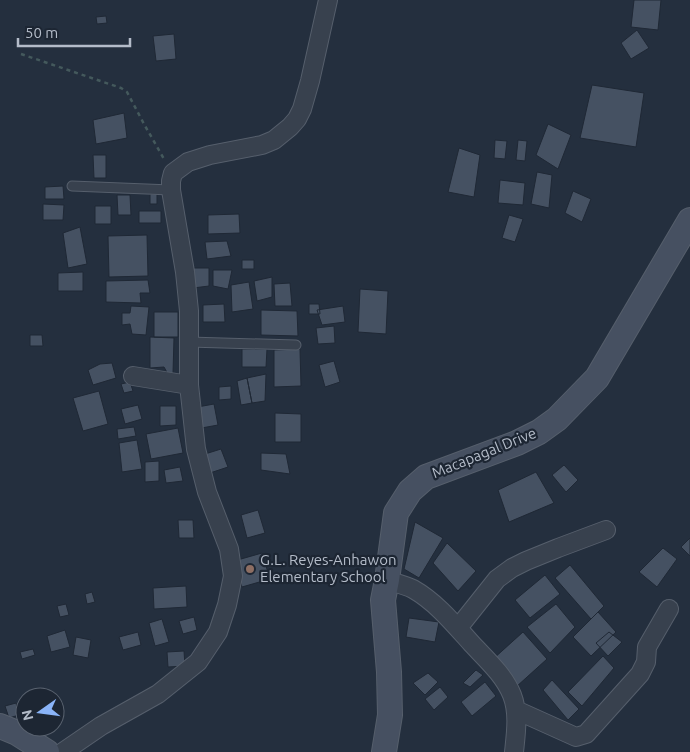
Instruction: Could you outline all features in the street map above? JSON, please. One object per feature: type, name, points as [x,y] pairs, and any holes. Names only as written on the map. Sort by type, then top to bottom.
[{"type":"main road","name":"Macapagal Drive","points":[[384,752],[390,715],[389,672],[383,600],[396,513],[410,490],[426,477],[517,443],[539,432],[557,419],[597,378],[690,220]]},
{"type":"main road","points":[[0,726],[47,752]]},
{"type":"street","points":[[63,752],[101,726],[158,694],[198,662],[218,632],[227,605],[233,576],[229,550],[207,492],[196,449],[189,385],[189,311],[171,182],[173,173],[188,162],[210,155],[262,146],[274,140],[297,119],[307,90],[328,0]]},
{"type":"street","points":[[133,376],[189,385]]},
{"type":"street","points":[[458,628],[497,579],[512,568],[606,530]]},
{"type":"street","points":[[387,580],[411,588],[431,601],[482,653],[505,682],[516,710],[517,726],[514,752]]},
{"type":"street","points":[[516,710],[576,737],[586,734],[640,674],[646,662],[648,647],[669,609]]},
{"type":"lane","points":[[72,186],[171,190]]},
{"type":"lane","points":[[189,342],[296,345]]},
{"type":"path","points":[[21,54],[121,88],[127,92],[173,173]]},
{"type":"building","points":[[634,0],[661,0],[658,30],[631,27]]},
{"type":"building","points":[[106,16],[107,23],[97,24],[96,17]]},
{"type":"building","points":[[637,30],[649,48],[631,59],[621,43]]},
{"type":"building","points":[[174,34],[176,59],[156,61],[153,36]]},
{"type":"building","points":[[592,85],[644,93],[636,147],[580,138]]},
{"type":"building","points":[[124,113],[127,138],[96,144],[93,120]]},
{"type":"building","points":[[548,124],[571,135],[558,169],[536,155]]},
{"type":"building","points":[[495,140],[507,141],[505,159],[494,158]]},
{"type":"building","points":[[518,140],[527,141],[525,161],[516,160]]},
{"type":"building","points":[[459,148],[480,155],[474,197],[448,192]]},
{"type":"building","points":[[93,155],[106,155],[106,178],[94,178]]},
{"type":"building","points":[[537,172],[552,175],[549,208],[531,204]]},
{"type":"building","points":[[500,180],[525,183],[523,205],[498,203]]},
{"type":"building","points":[[63,186],[64,199],[45,199],[45,187]]},
{"type":"building","points":[[573,191],[591,199],[582,222],[565,213]]},
{"type":"building","points":[[150,194],[157,194],[157,204],[150,204]]},
{"type":"building","points":[[117,195],[130,195],[131,215],[118,215]]},
{"type":"building","points":[[43,204],[64,205],[63,220],[43,220]]},
{"type":"building","points":[[95,206],[111,206],[111,224],[95,224]]},
{"type":"building","points":[[139,211],[161,211],[161,223],[139,223]]},
{"type":"building","points":[[239,214],[240,233],[208,234],[208,215]]},
{"type":"building","points":[[509,215],[523,219],[515,242],[502,238]]},
{"type":"building","points":[[80,227],[87,264],[68,268],[63,233]]},
{"type":"building","points":[[147,235],[148,276],[109,277],[108,236]]},
{"type":"building","points":[[227,241],[231,256],[207,259],[205,242]]},
{"type":"building","points":[[242,260],[254,260],[254,269],[242,269]]},
{"type":"building","points":[[192,268],[209,268],[209,286],[193,288]]},
{"type":"building","points":[[213,270],[232,270],[228,289],[213,286]]},
{"type":"building","points":[[83,272],[83,291],[58,291],[58,273]]},
{"type":"building","points":[[272,277],[272,297],[257,301],[254,281]]},
{"type":"building","points":[[148,280],[150,293],[140,293],[141,303],[106,302],[106,281]]},
{"type":"building","points":[[249,282],[253,309],[232,312],[231,285]]},
{"type":"building","points":[[290,283],[292,306],[275,306],[274,284]]},
{"type":"building","points":[[360,289],[388,291],[386,334],[358,332]]},
{"type":"building","points":[[224,304],[225,322],[203,322],[203,305]]},
{"type":"building","points":[[309,304],[319,304],[320,314],[309,314]]},
{"type":"building","points":[[131,306],[149,307],[146,335],[132,334],[130,324],[122,325],[122,313],[130,313]]},
{"type":"building","points":[[343,306],[345,322],[322,325],[317,310]]},
{"type":"building","points":[[261,310],[297,311],[298,336],[261,335]]},
{"type":"building","points":[[154,312],[178,312],[178,337],[154,337]]},
{"type":"building","points":[[334,326],[335,343],[318,344],[316,328]]},
{"type":"building","points":[[30,335],[42,335],[43,346],[30,346]]},
{"type":"building","points":[[150,337],[174,338],[173,373],[169,376],[164,367],[150,368]]},
{"type":"building","points":[[242,349],[267,349],[266,367],[242,367]]},
{"type":"building","points":[[300,349],[301,386],[274,387],[274,350]]},
{"type":"building","points":[[334,361],[340,382],[325,387],[319,365]]},
{"type":"building","points":[[112,363],[116,378],[93,385],[88,370],[100,364]]},
{"type":"building","points":[[266,374],[265,401],[252,403],[247,378]]},
{"type":"building","points":[[247,378],[252,403],[241,405],[237,381]]},
{"type":"building","points":[[130,382],[133,391],[124,393],[121,384]]},
{"type":"building","points":[[231,386],[231,399],[219,400],[219,387]]},
{"type":"building","points":[[99,391],[108,424],[83,431],[73,398]]},
{"type":"building","points":[[214,404],[218,425],[196,429],[192,408]]},
{"type":"building","points":[[138,405],[142,419],[125,424],[121,409]]},
{"type":"building","points":[[160,406],[176,406],[176,425],[160,426]]},
{"type":"building","points":[[275,413],[301,414],[301,442],[275,442]]},
{"type":"building","points":[[134,427],[136,436],[118,439],[117,429]]},
{"type":"building","points":[[178,428],[183,453],[151,459],[146,434]]},
{"type":"building","points":[[137,440],[142,469],[122,472],[119,443]]},
{"type":"building","points":[[221,449],[228,467],[210,473],[205,454]]},
{"type":"building","points":[[261,453],[286,454],[290,474],[261,470]]},
{"type":"building","points":[[159,461],[159,481],[145,482],[145,462]]},
{"type":"building","points":[[564,465],[578,480],[566,492],[552,475]]},
{"type":"building","points":[[180,467],[183,481],[166,483],[164,470]]},
{"type":"building","points":[[536,472],[554,503],[509,522],[498,490]]},
{"type":"building","points":[[258,510],[265,533],[247,538],[241,515]]},
{"type":"building","points":[[178,520],[193,520],[194,538],[179,538]]},
{"type":"building","points":[[415,522],[443,538],[419,578],[404,569]]},
{"type":"building","points":[[690,538],[690,556],[681,547]]},
{"type":"building","points":[[447,543],[476,571],[458,591],[433,563]]},
{"type":"building","points":[[663,548],[677,559],[657,587],[639,572]]},
{"type":"building","points":[[262,553],[270,579],[242,587],[234,561]]},
{"type":"building","points":[[570,565],[604,606],[591,619],[555,578]]},
{"type":"building","points":[[545,575],[560,594],[530,618],[515,600]]},
{"type":"building","points":[[186,586],[187,607],[154,609],[153,588]]},
{"type":"building","points":[[92,592],[95,602],[87,604],[85,594]]},
{"type":"building","points":[[66,604],[69,615],[60,617],[57,606]]},
{"type":"building","points":[[556,604],[575,627],[550,653],[527,627]]},
{"type":"building","points":[[598,612],[616,632],[591,656],[573,637]]},
{"type":"building","points":[[194,617],[197,630],[183,634],[179,621]]},
{"type":"building","points":[[409,618],[439,622],[435,642],[406,637]]},
{"type":"building","points":[[162,619],[169,642],[155,646],[149,623]]},
{"type":"building","points":[[65,630],[70,647],[51,652],[47,636]]},
{"type":"building","points":[[138,632],[141,645],[123,650],[119,637]]},
{"type":"building","points":[[523,632],[547,659],[516,687],[492,660]]},
{"type":"building","points":[[609,632],[622,642],[608,656],[596,643]]},
{"type":"building","points":[[76,637],[91,640],[88,658],[73,655]]},
{"type":"building","points":[[33,649],[35,655],[22,659],[20,652]]},
{"type":"building","points":[[184,651],[185,666],[168,667],[167,652]]},
{"type":"building","points":[[603,656],[614,668],[582,706],[568,692]]},
{"type":"building","points":[[476,670],[483,675],[470,687],[463,683]]},
{"type":"building","points":[[428,673],[438,682],[425,695],[413,683]]},
{"type":"building","points":[[552,680],[579,709],[568,720],[543,690]]},
{"type":"building","points":[[485,682],[496,696],[472,716],[461,702]]},
{"type":"building","points":[[440,687],[448,697],[434,710],[425,699]]},
{"type":"building","points":[[15,703],[15,716],[9,718],[5,706]]},
{"type":"place","name":"G.L. Reyes-Anhawon Elementary School","points":[[250,569]]}]
